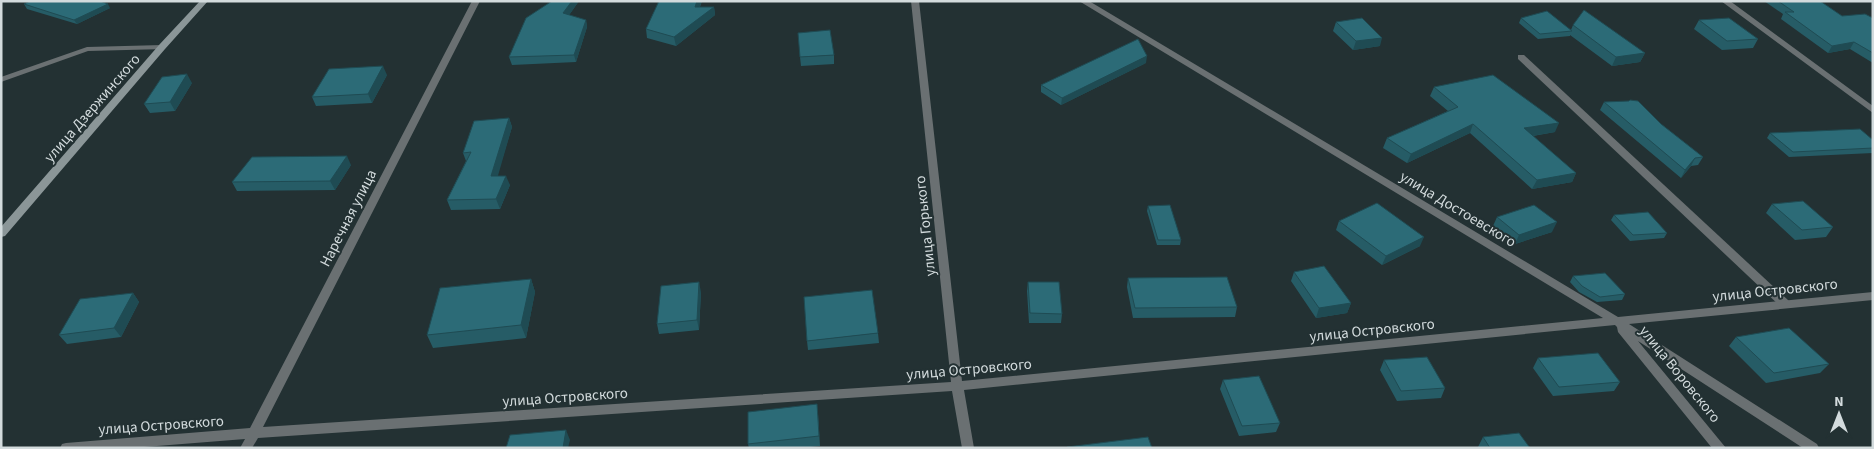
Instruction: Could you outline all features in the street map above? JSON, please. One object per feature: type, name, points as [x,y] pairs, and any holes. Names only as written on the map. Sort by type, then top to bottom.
[{"type":"street","name":"улица Дзержинского","points":[[1,234],[204,1]]},
{"type":"street","name":"Наречная улица","points":[[246,448],[476,1]]},
{"type":"street","name":"улица Горького","points":[[914,1],[957,386],[968,448]]},
{"type":"street","name":"улица Достоевского","points":[[1083,1],[1616,321],[1813,448]]},
{"type":"street","points":[[1725,1],[1873,110]]},
{"type":"street","points":[[1,80],[87,49],[162,47]]},
{"type":"street","points":[[1521,58],[1785,304]]},
{"type":"street","name":"улица Островского","points":[[66,448],[253,433],[957,386],[1873,296]]},
{"type":"street","name":"улица Воровского","points":[[1616,321],[1720,448]]},
{"type":"building","points":[[30,1],[100,1],[108,4],[74,20],[24,4]]},
{"type":"building","points":[[552,1],[572,1],[563,13],[586,20],[574,55],[509,57],[526,18]]},
{"type":"building","points":[[659,1],[697,1],[695,7],[714,7],[674,37],[646,29]]},
{"type":"building","points":[[1778,1],[1820,1],[1842,16],[1865,14],[1873,18],[1873,53],[1854,42],[1832,46],[1785,12],[1794,12]]},
{"type":"building","points":[[1584,10],[1645,53],[1616,57],[1573,25]]},
{"type":"building","points":[[1547,11],[1572,31],[1540,34],[1521,18]]},
{"type":"building","points":[[1362,18],[1382,38],[1356,41],[1336,22]]},
{"type":"building","points":[[1729,18],[1758,39],[1727,41],[1699,20]]},
{"type":"building","points":[[830,30],[834,55],[800,57],[798,33]]},
{"type":"building","points":[[1138,39],[1147,56],[1062,98],[1041,85]]},
{"type":"building","points":[[383,66],[368,94],[312,97],[329,69]]},
{"type":"building","points":[[187,74],[170,102],[144,104],[162,77]]},
{"type":"building","points":[[1493,75],[1559,123],[1524,128],[1576,173],[1537,180],[1473,124],[1411,154],[1387,138],[1458,107],[1434,87]]},
{"type":"building","points":[[1638,101],[1661,124],[1703,157],[1695,158],[1685,170],[1604,102]]},
{"type":"building","points":[[509,118],[491,176],[506,176],[496,199],[447,200],[471,152],[463,153],[474,121]]},
{"type":"building","points":[[1860,129],[1873,140],[1873,148],[1793,152],[1770,133]]},
{"type":"building","points":[[347,156],[330,181],[232,182],[252,157]]},
{"type":"building","points":[[1803,201],[1833,227],[1802,230],[1772,204]]},
{"type":"building","points":[[1377,203],[1424,237],[1386,256],[1339,221]]},
{"type":"building","points":[[1170,205],[1181,240],[1158,240],[1148,206]]},
{"type":"building","points":[[1534,205],[1557,222],[1519,235],[1497,217]]},
{"type":"building","points":[[1648,212],[1667,233],[1633,235],[1614,215]]},
{"type":"building","points":[[1324,266],[1351,303],[1319,308],[1294,272]]},
{"type":"building","points":[[1605,273],[1625,294],[1600,297],[1582,286],[1573,276]]},
{"type":"building","points":[[1227,277],[1237,307],[1135,308],[1128,278]]},
{"type":"building","points":[[531,279],[521,325],[427,335],[440,288]]},
{"type":"building","points":[[699,282],[697,320],[657,324],[661,286]]},
{"type":"building","points":[[1028,282],[1059,282],[1062,314],[1030,313]]},
{"type":"building","points":[[872,290],[878,333],[807,341],[804,297]]},
{"type":"building","points":[[133,293],[114,328],[59,335],[80,299]]},
{"type":"building","points":[[1789,328],[1829,364],[1774,373],[1736,337]]},
{"type":"building","points":[[1598,353],[1620,382],[1559,387],[1538,358]]},
{"type":"building","points":[[1427,357],[1445,388],[1401,391],[1384,360]]},
{"type":"building","points":[[1259,376],[1280,423],[1242,426],[1223,380]]},
{"type":"building","points":[[817,404],[819,436],[748,444],[748,412]]},
{"type":"building","points":[[566,430],[563,448],[506,448],[510,435]]},
{"type":"building","points":[[1519,433],[1530,448],[1490,448],[1483,437]]},
{"type":"building","points":[[1148,437],[1152,448],[1067,448],[1067,447]]}]
